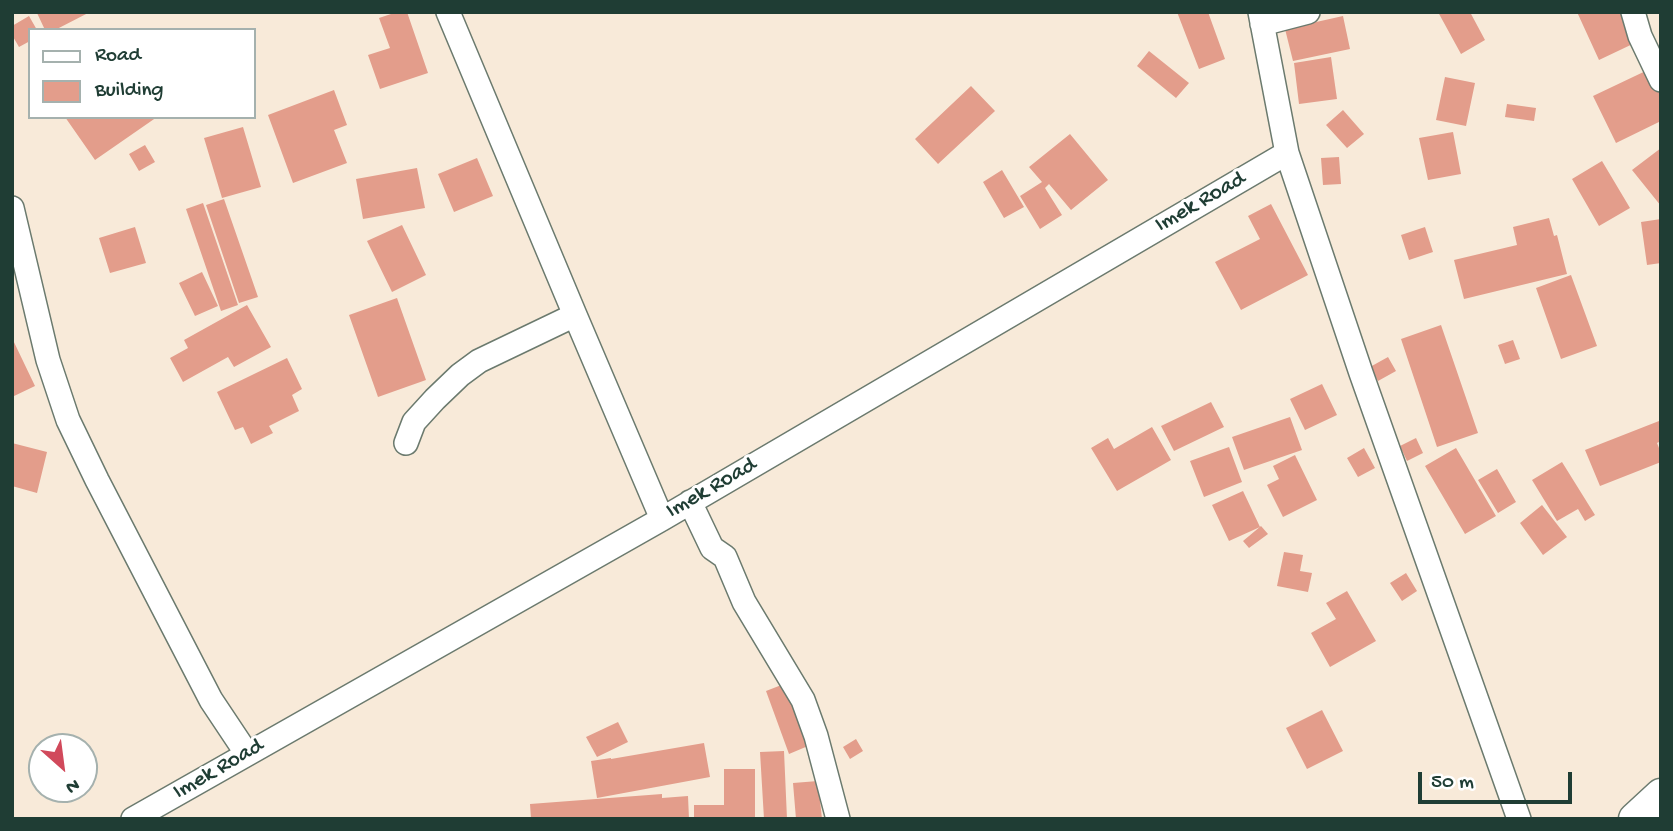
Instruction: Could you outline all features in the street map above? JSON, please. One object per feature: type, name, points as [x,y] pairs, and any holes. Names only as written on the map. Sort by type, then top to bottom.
[{"type":"street","points":[[448,12],[662,519]]},
{"type":"street","points":[[1308,12],[1261,18],[1287,153],[1361,373],[1519,819]]},
{"type":"street","points":[[1633,12],[1640,36],[1661,80]]},
{"type":"street","name":"Imek Road","points":[[133,819],[662,519],[1287,153]]},
{"type":"street","points":[[12,208],[48,360],[68,419],[211,701],[247,754]]},
{"type":"street","points":[[406,443],[414,422],[460,375],[479,361],[575,315]]},
{"type":"street","points":[[690,502],[712,548],[725,557],[744,602],[803,700],[816,736],[838,819]]},
{"type":"street","points":[[1635,819],[1661,795]]},
{"type":"building","points":[[90,12],[59,28],[44,28],[37,13]]},
{"type":"building","points":[[407,12],[428,73],[380,89],[368,55],[390,48],[379,18]]},
{"type":"building","points":[[1177,12],[1208,12],[1225,59],[1199,69]]},
{"type":"building","points":[[1438,12],[1470,12],[1485,40],[1461,54]]},
{"type":"building","points":[[1577,12],[1625,12],[1639,41],[1599,60]]},
{"type":"building","points":[[29,16],[36,28],[28,28],[28,42],[19,47],[12,35],[12,26]]},
{"type":"building","points":[[1343,16],[1350,49],[1293,61],[1285,29]]},
{"type":"building","points":[[1149,51],[1189,83],[1176,98],[1137,66]]},
{"type":"building","points":[[1331,57],[1337,99],[1299,104],[1294,63]]},
{"type":"building","points":[[1654,67],[1661,80],[1661,121],[1616,143],[1593,96]]},
{"type":"building","points":[[1445,77],[1475,83],[1466,126],[1436,120]]},
{"type":"building","points":[[971,86],[995,111],[938,164],[915,139]]},
{"type":"building","points":[[334,90],[347,125],[334,130],[347,163],[293,183],[268,115]]},
{"type":"building","points":[[1507,104],[1536,108],[1534,121],[1505,117]]},
{"type":"building","points":[[1343,110],[1364,134],[1347,148],[1326,125]]},
{"type":"building","points":[[66,119],[154,119],[95,160]]},
{"type":"building","points":[[243,127],[261,187],[222,198],[204,138]]},
{"type":"building","points":[[1453,132],[1461,174],[1428,180],[1419,138]]},
{"type":"building","points":[[1070,134],[1108,180],[1071,210],[1049,184],[1045,188],[1062,215],[1040,229],[1020,196],[1042,182],[1029,167]]},
{"type":"building","points":[[145,145],[155,162],[139,171],[129,154]]},
{"type":"building","points":[[1661,148],[1661,206],[1632,170]]},
{"type":"building","points":[[1339,157],[1341,184],[1323,185],[1321,158]]},
{"type":"building","points":[[477,158],[493,196],[454,212],[438,174]]},
{"type":"building","points":[[1602,161],[1630,208],[1599,226],[1572,179]]},
{"type":"building","points":[[417,168],[425,208],[363,219],[356,179]]},
{"type":"building","points":[[1002,170],[1024,207],[1004,218],[983,182]]},
{"type":"building","points":[[224,199],[258,297],[239,303],[206,205]]},
{"type":"building","points":[[203,203],[238,305],[221,311],[186,209]]},
{"type":"building","points":[[1271,204],[1308,275],[1241,310],[1215,262],[1260,239],[1248,216]]},
{"type":"building","points":[[1549,218],[1554,236],[1557,235],[1567,274],[1464,299],[1454,260],[1517,245],[1513,227]]},
{"type":"building","points":[[1661,219],[1661,263],[1647,265],[1641,222]]},
{"type":"building","points":[[402,225],[426,275],[392,292],[367,241]]},
{"type":"building","points":[[135,227],[146,263],[110,273],[99,238]]},
{"type":"building","points":[[1425,227],[1433,252],[1409,260],[1401,235]]},
{"type":"building","points":[[202,272],[218,306],[195,316],[179,283]]},
{"type":"building","points":[[1571,275],[1597,346],[1561,359],[1536,288]]},
{"type":"building","points":[[397,298],[426,380],[378,397],[349,315]]},
{"type":"building","points":[[247,305],[271,347],[234,367],[228,357],[183,382],[170,358],[188,348],[184,340]]},
{"type":"building","points":[[1441,325],[1478,433],[1437,447],[1401,339]]},
{"type":"building","points":[[12,338],[35,386],[12,397]]},
{"type":"building","points":[[1513,340],[1520,359],[1505,364],[1498,345]]},
{"type":"building","points":[[1388,357],[1396,371],[1378,381],[1370,367]]},
{"type":"building","points":[[287,358],[302,389],[292,395],[299,411],[269,426],[273,433],[251,444],[243,427],[235,430],[217,392]]},
{"type":"building","points":[[1322,384],[1337,415],[1305,430],[1290,399]]},
{"type":"building","points":[[1211,402],[1224,427],[1174,451],[1161,426]]},
{"type":"building","points":[[1290,417],[1302,450],[1244,470],[1232,437]]},
{"type":"building","points":[[1659,421],[1661,441],[1657,443],[1661,462],[1600,486],[1585,450]]},
{"type":"building","points":[[1152,427],[1171,460],[1117,491],[1091,448],[1108,438],[1114,449]]},
{"type":"building","points":[[1416,438],[1423,453],[1407,461],[1400,446]]},
{"type":"building","points":[[12,443],[47,452],[37,493],[12,486]]},
{"type":"building","points":[[1229,447],[1242,482],[1204,497],[1190,461]]},
{"type":"building","points":[[1364,448],[1375,468],[1358,477],[1347,458]]},
{"type":"building","points":[[1456,448],[1496,516],[1465,534],[1425,466]]},
{"type":"building","points":[[1295,455],[1317,500],[1283,517],[1267,485],[1279,479],[1273,466]]},
{"type":"building","points":[[1562,462],[1595,515],[1585,521],[1578,509],[1557,521],[1532,480]]},
{"type":"building","points":[[1497,469],[1516,502],[1498,513],[1478,480]]},
{"type":"building","points":[[1243,491],[1260,527],[1229,541],[1212,505]]},
{"type":"building","points":[[1542,505],[1567,537],[1543,555],[1520,523]]},
{"type":"building","points":[[1261,526],[1268,534],[1249,548],[1243,541]]},
{"type":"building","points":[[1284,552],[1303,555],[1300,571],[1312,573],[1308,592],[1277,586]]},
{"type":"building","points":[[1406,573],[1417,591],[1402,601],[1390,583]]},
{"type":"building","points":[[1347,591],[1376,641],[1330,667],[1311,633],[1336,619],[1326,603]]},
{"type":"building","points":[[784,684],[808,746],[789,754],[766,691]]},
{"type":"building","points":[[1322,710],[1343,751],[1307,769],[1286,728]]},
{"type":"building","points":[[618,722],[628,742],[597,757],[586,737]]},
{"type":"building","points":[[856,739],[863,751],[850,759],[843,747]]},
{"type":"building","points":[[704,743],[710,777],[597,798],[591,761]]},
{"type":"building","points":[[784,751],[787,819],[764,819],[760,752]]},
{"type":"building","points":[[724,769],[755,769],[755,819],[694,819],[694,805],[724,805]]},
{"type":"building","points":[[818,781],[822,819],[796,819],[793,783]]},
{"type":"building","points":[[662,794],[662,798],[688,796],[689,819],[531,819],[530,804]]}]
